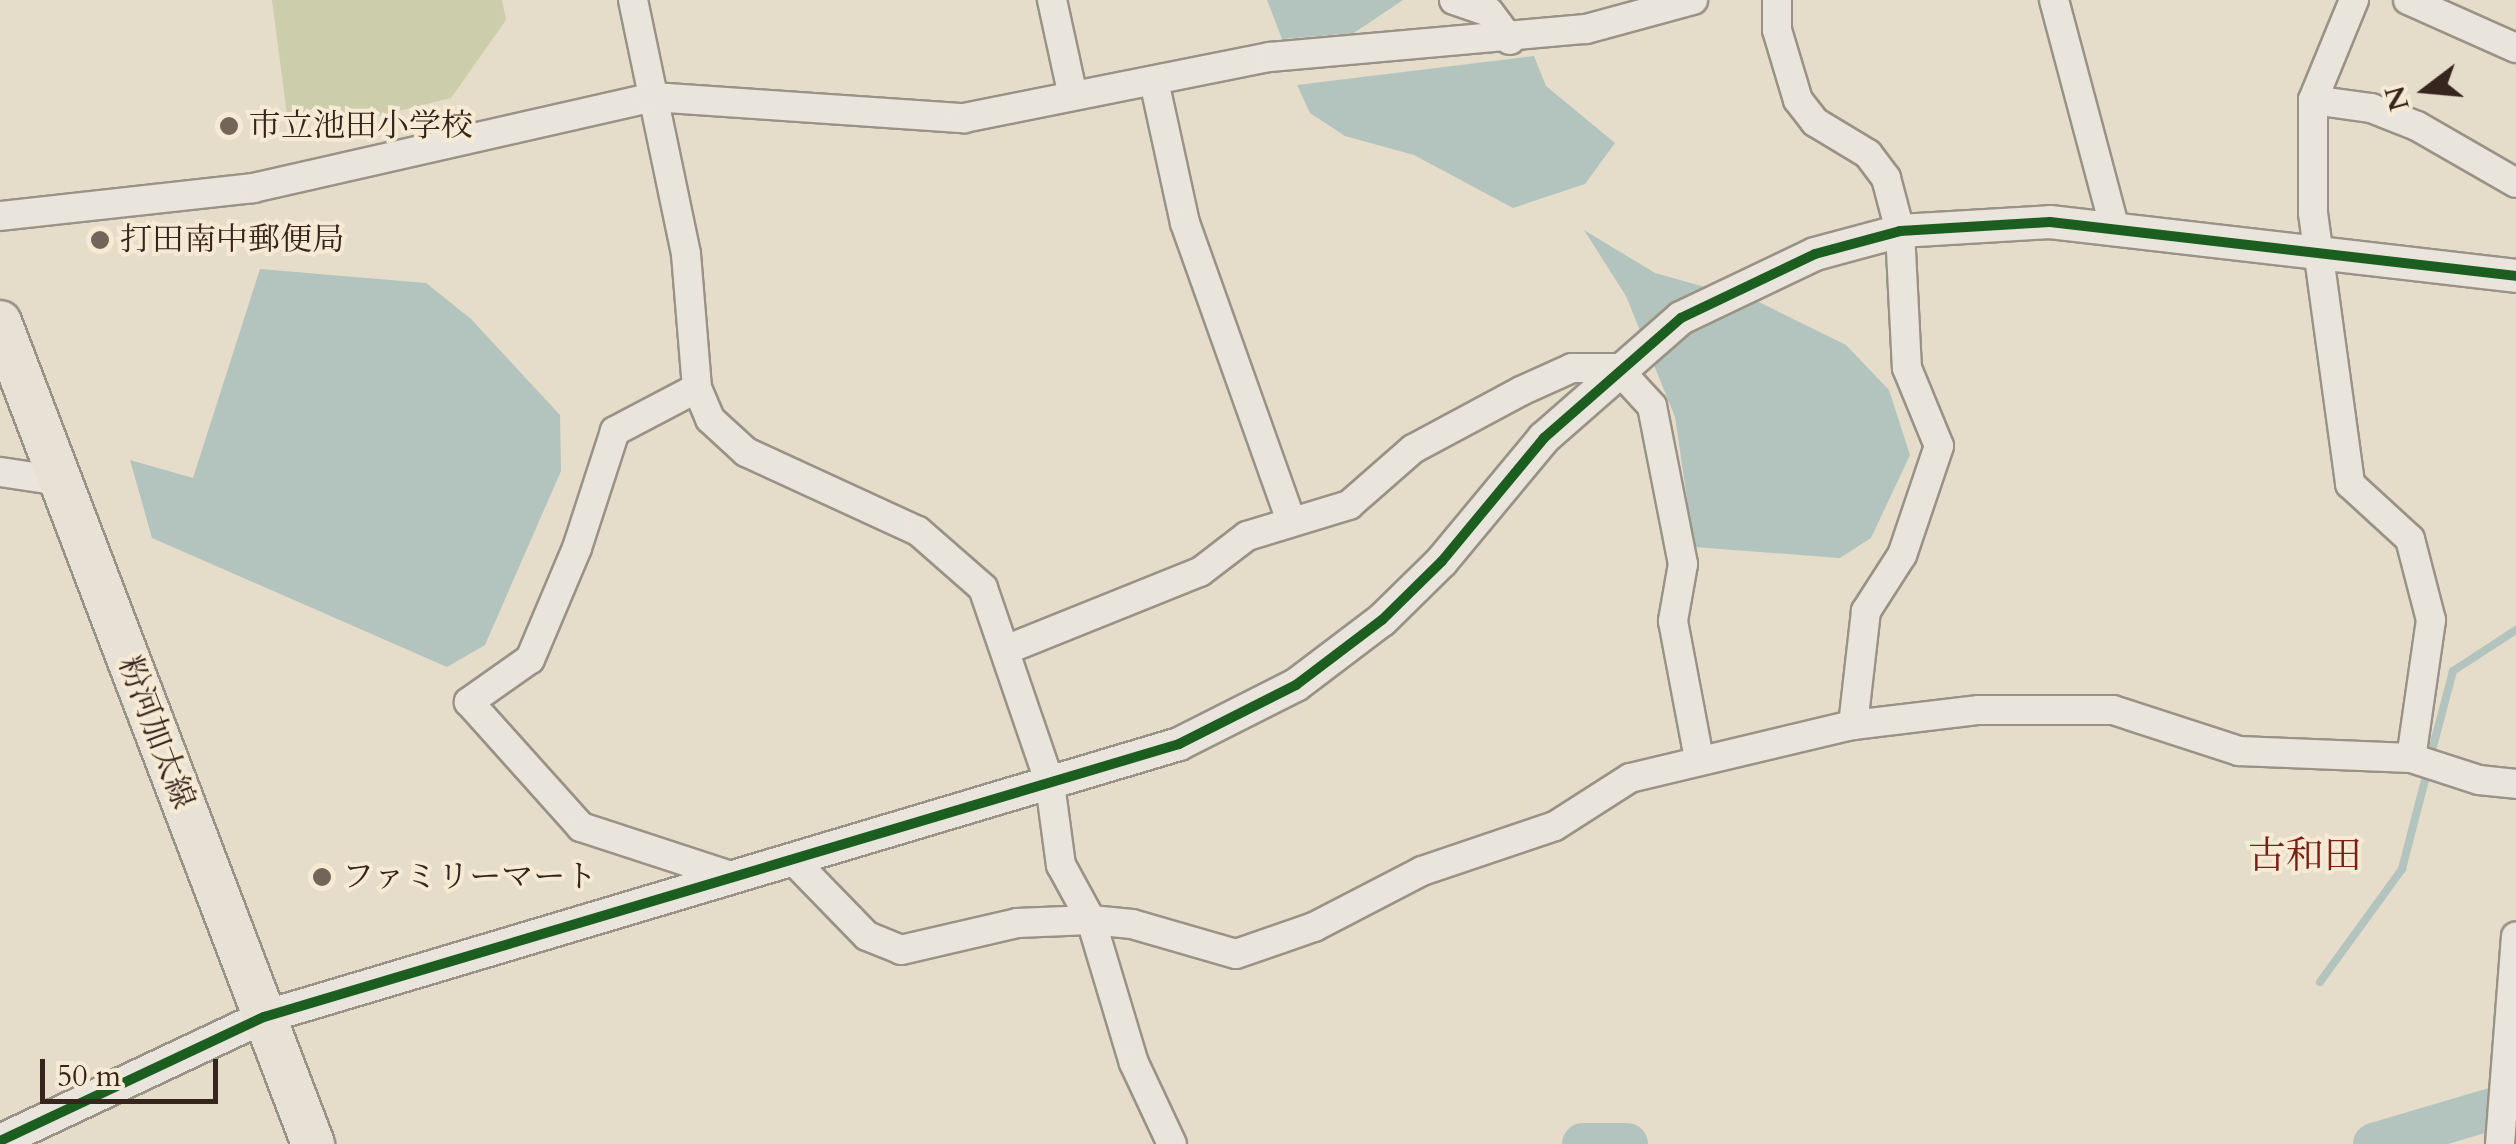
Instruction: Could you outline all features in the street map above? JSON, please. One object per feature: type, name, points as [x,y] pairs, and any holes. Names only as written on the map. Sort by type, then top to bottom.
[{"type":"main road","name":"粉河加太線","points":[[0,322],[313,1144]]},
{"type":"street","points":[[633,0],[686,254],[697,388],[710,418],[746,452],[918,531],[983,588],[1008,650],[1050,784],[1061,865],[1091,920],[1134,1063],[1172,1144]]},
{"type":"street","points":[[1052,0],[1072,92]]},
{"type":"street","points":[[1454,0],[1489,12],[1510,40]]},
{"type":"street","points":[[0,216],[253,188],[652,97],[964,118],[1072,92],[1154,82],[1270,57],[1510,40],[1586,29],[1693,0]]},
{"type":"street","points":[[1777,0],[1778,30],[1798,100],[1815,122],[1868,154],[1886,178],[1900,231],[1907,368],[1939,446],[1902,555],[1866,610],[1853,726]]},
{"type":"street","points":[[2054,0],[2114,226]]},
{"type":"street","points":[[2354,0],[2314,100],[2319,254],[2350,484],[2410,539],[2431,620],[2410,758]]},
{"type":"street","points":[[2408,0],[2516,48]]},
{"type":"street","points":[[1154,82],[1185,223],[1291,520]]},
{"type":"street","points":[[2314,100],[2371,108],[2417,126],[2516,183]]},
{"type":"street","points":[[0,1142],[264,1017],[728,875],[1179,744],[1296,685],[1382,620],[1442,562],[1544,438],[1618,368],[1734,288],[1815,254],[1900,231],[2050,222],[2114,226],[2516,276]]},
{"type":"street","points":[[1008,650],[1200,572],[1247,536],[1349,506],[1413,450],[1521,391],[1572,368],[1618,368],[1652,406],[1683,564],[1673,621],[1699,759]]},
{"type":"street","points":[[697,388],[616,432],[578,548],[530,658],[470,702],[582,827],[728,875]]},
{"type":"street","points":[[0,472],[60,481]]},
{"type":"street","points":[[792,859],[868,936],[901,950],[1017,924],[1091,920],[1132,924],[1236,954],[1314,926],[1422,871],[1555,826],[1630,778],[1853,726],[1979,710],[2113,710],[2239,751],[2410,758],[2479,780],[2516,784]]},
{"type":"street","points":[[2499,1140],[2516,937]]},
{"type":"green space","points":[[272,0],[502,0],[506,20],[451,98],[362,120],[287,115]]},
{"type":"shaded area","points":[[1267,0],[1403,0],[1354,33],[1282,39]]},
{"type":"shaded area","points":[[1534,56],[1546,86],[1615,143],[1585,184],[1513,208],[1414,155],[1345,136],[1310,113],[1297,85]]},
{"type":"shaded area","points":[[1584,230],[1655,273],[1759,302],[1846,345],[1889,390],[1910,455],[1871,538],[1840,558],[1694,547],[1675,417],[1626,296]]},
{"type":"shaded area","points":[[260,269],[426,283],[471,319],[560,415],[561,471],[485,645],[447,667],[152,538],[130,460],[193,478]]},
{"type":"waterway","points":[[2430,758],[2453,671],[2516,630]]},
{"type":"waterway","points":[[2320,982],[2402,869],[2427,772]]},
{"type":"waterway","points":[[2374,1144],[2516,1102]]},
{"type":"waterway","points":[[1583,1144],[1627,1144]]},
{"type":"cycle path","points":[[0,1141],[264,1017],[1179,744],[1296,685],[1382,620],[1442,561],[1544,438],[1681,318],[1815,254],[1900,231],[2050,222],[2516,276]]},
{"type":"place","name":"市立池田小学校","points":[[229,126]]},
{"type":"place","name":"打田南中郵便局","points":[[100,240]]},
{"type":"place","name":"ファミリーマート","points":[[322,877]]},
{"type":"district","name":"古和田","points":[[2305,857]]}]
